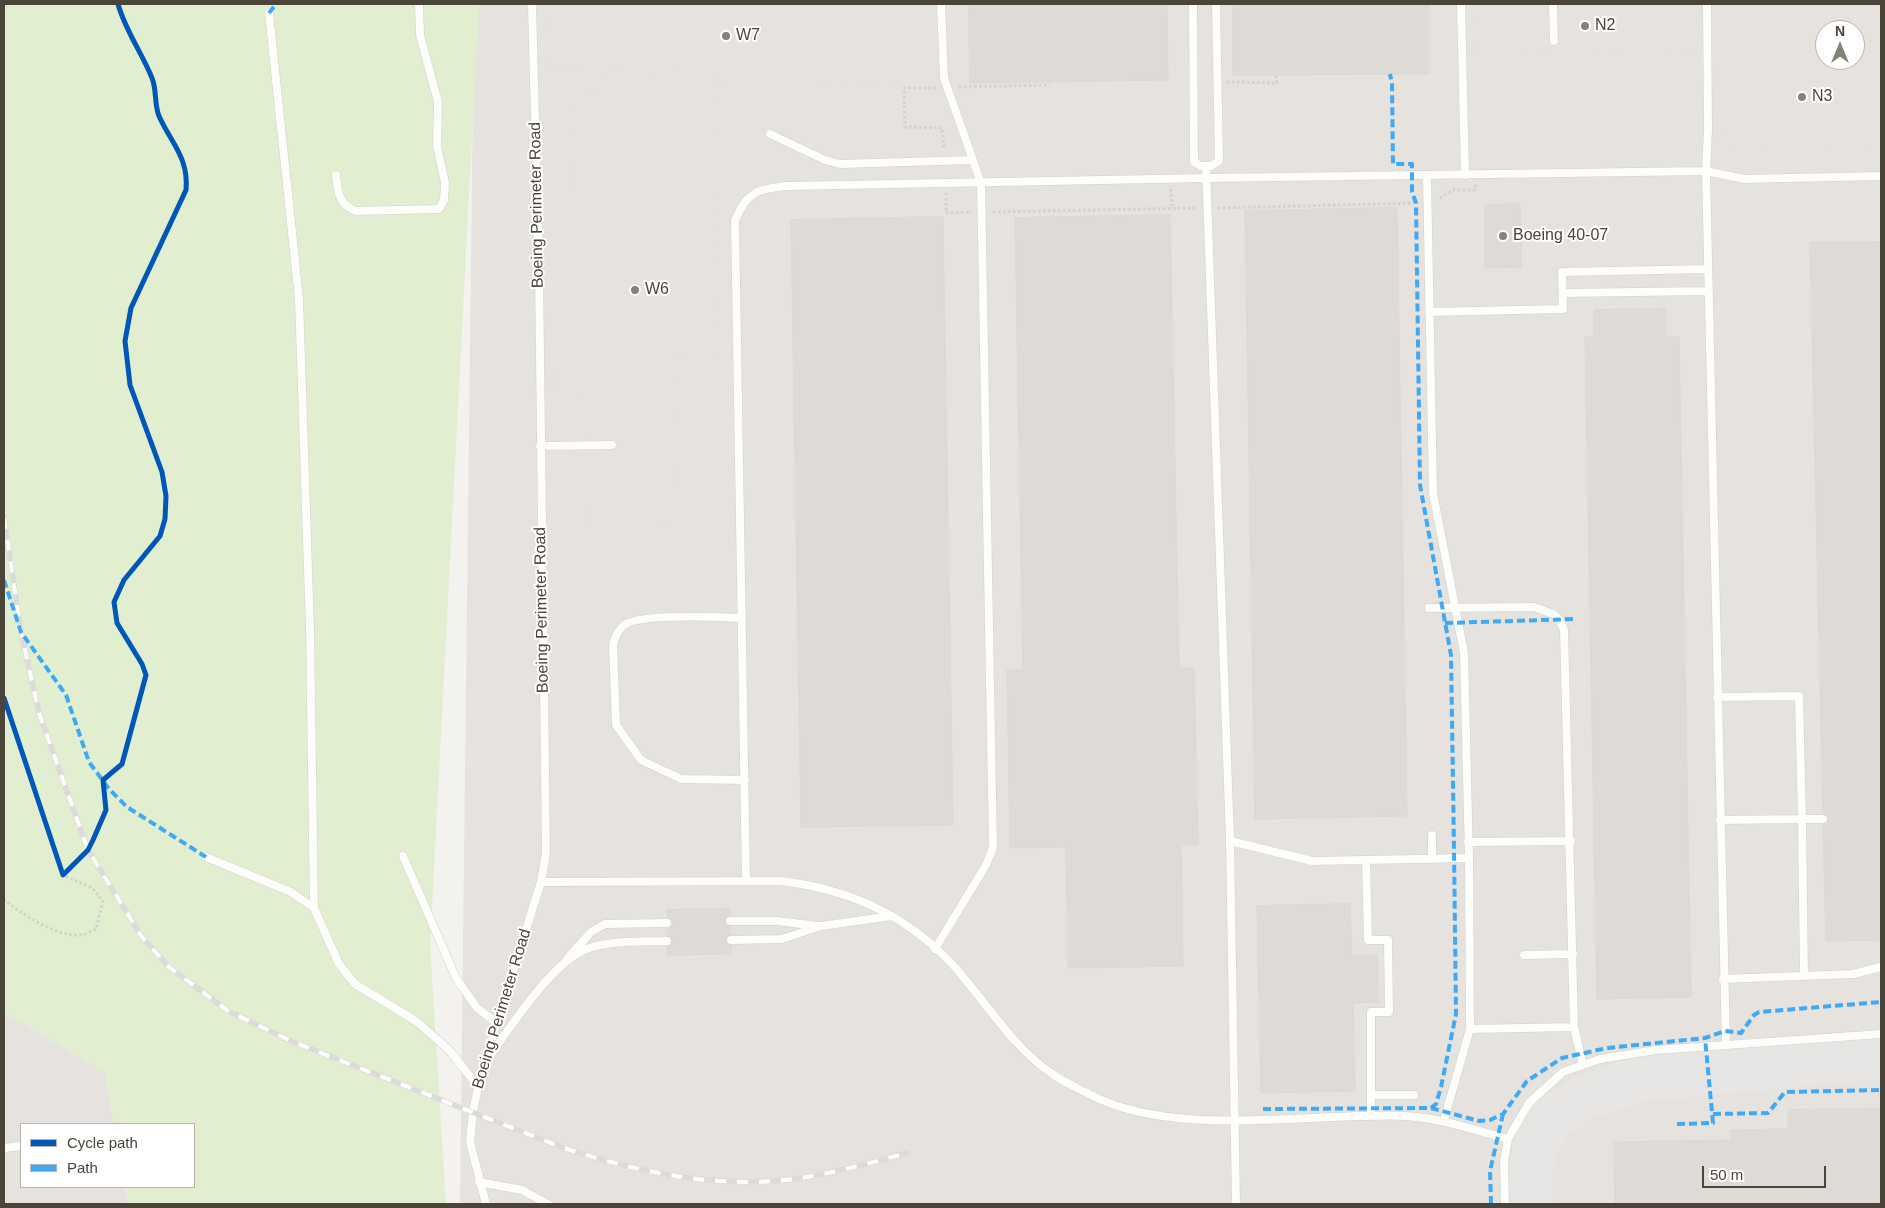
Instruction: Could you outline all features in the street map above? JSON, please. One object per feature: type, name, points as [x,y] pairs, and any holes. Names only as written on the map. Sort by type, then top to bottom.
[{"type":"lane","points":[[336,175],[338,195],[345,206],[355,211],[439,210],[444,200],[445,183],[437,146],[438,102],[420,35],[419,4]]},
{"type":"lane","name":"Boeing Perimeter Road","points":[[486,1204],[470,1142],[478,1086],[541,882],[546,853],[532,4]]},
{"type":"lane","points":[[935,949],[986,865],[993,848],[982,183],[944,78],[941,4]]},
{"type":"lane","points":[[1193,4],[1194,162],[1202,166],[1219,161],[1216,4]]},
{"type":"lane","points":[[1461,4],[1464,175]]},
{"type":"lane","points":[[1553,4],[1554,41]]},
{"type":"lane","points":[[1706,4],[1708,129],[1706,171],[1726,1045]]},
{"type":"lane","points":[[269,13],[299,299],[310,620],[314,908],[339,964],[355,984],[416,1021],[449,1050],[478,1086]]},
{"type":"lane","points":[[770,134],[825,160],[840,164],[973,160]]},
{"type":"lane","points":[[1206,166],[1230,841],[1236,1204]]},
{"type":"lane","points":[[746,880],[735,221],[741,206],[748,196],[760,190],[774,187],[1207,178],[1706,171],[1744,179],[1881,176]]},
{"type":"lane","points":[[1427,176],[1432,493],[1464,653],[1469,858],[1470,1029],[1444,1120]]},
{"type":"lane","points":[[1429,312],[1563,309],[1562,272],[1708,269]]},
{"type":"lane","points":[[1563,293],[1709,291]]},
{"type":"lane","points":[[540,446],[612,445]]},
{"type":"lane","points":[[1429,608],[1544,609],[1559,619],[1564,630],[1574,1027],[1583,1065]]},
{"type":"lane","points":[[742,618],[648,618],[625,624],[616,636],[613,645],[616,725],[641,760],[681,779],[745,780]]},
{"type":"lane","points":[[1718,697],[1799,696],[1804,976]]},
{"type":"lane","points":[[1720,820],[1823,819]]},
{"type":"lane","points":[[1432,835],[1432,859]]},
{"type":"lane","points":[[1230,841],[1312,860],[1469,858]]},
{"type":"lane","points":[[1468,842],[1570,841]]},
{"type":"lane","points":[[402,856],[456,978],[476,1008],[497,1023]]},
{"type":"lane","points":[[206,857],[291,892],[314,908]]},
{"type":"lane","points":[[1366,860],[1368,940],[1388,940],[1389,1012],[1371,1012],[1371,1116]]},
{"type":"lane","points":[[541,882],[746,880],[816,885],[877,907],[915,930],[950,962],[1022,1048],[1051,1073],[1119,1108],[1157,1116],[1235,1119],[1404,1115],[1444,1120],[1508,1139]]},
{"type":"lane","points":[[731,940],[782,939],[821,926],[892,916]]},
{"type":"lane","points":[[730,921],[777,921],[821,926]]},
{"type":"lane","points":[[484,1064],[557,970],[591,932],[605,924],[667,923]]},
{"type":"lane","points":[[557,970],[584,950],[620,942],[667,941]]},
{"type":"lane","points":[[1524,955],[1573,954]]},
{"type":"lane","points":[[1723,979],[1854,974],[1881,967]]},
{"type":"lane","points":[[1470,1029],[1574,1027]]},
{"type":"lane","points":[[1505,1204],[1504,1162],[1508,1139],[1530,1103],[1563,1072],[1600,1059],[1656,1050],[1881,1034]]},
{"type":"lane","points":[[1371,1095],[1414,1095]]},
{"type":"lane","points":[[4,1148],[20,1146]]},
{"type":"lane","points":[[479,1182],[522,1190],[548,1204]]},
{"type":"path","points":[[1218,81],[1277,83],[1276,74]]},
{"type":"path","points":[[4,899],[26,917],[68,933],[82,935],[96,929],[103,901],[92,888],[63,875],[60,866]]},
{"type":"path","points":[[63,875],[69,869]]},
{"type":"shaded area","points":[[474,4],[1881,4],[1881,1204],[460,1204]]},
{"type":"shaded area","name":"W7","points":[[548,4],[903,4],[904,82],[721,83],[719,70],[550,69]]},
{"type":"shaded area","name":"N2","points":[[1474,4],[1696,4],[1697,48],[1475,51]]},
{"type":"shaded area","name":"N3","points":[[1720,4],[1881,4],[1881,147],[1732,150],[1731,134],[1723,134]]},
{"type":"shaded area","name":"W6","points":[[714,75],[719,352],[672,353],[675,525],[588,526],[586,393],[553,394],[550,229],[569,188],[568,108],[584,107],[584,94],[599,93],[598,78]]},
{"type":"shaded area","points":[[4,1012],[105,1072],[114,1123],[20,1123],[20,1188],[125,1188],[128,1204],[4,1204]]},
{"type":"green space","points":[[4,4],[479,4],[430,945],[446,1204],[128,1204],[125,1188],[195,1188],[195,1123],[114,1123],[105,1072],[4,1012]]},
{"type":"building","points":[[969,4],[1167,4],[1168,80],[970,83]]},
{"type":"building","points":[[1233,4],[1429,4],[1429,74],[1233,75]]},
{"type":"building","name":"Boeing 40-07","points":[[1520,204],[1521,267],[1485,268],[1485,205]]},
{"type":"building","points":[[1397,208],[1407,816],[1255,819],[1245,211]]},
{"type":"building","points":[[1170,215],[1179,668],[1194,668],[1198,844],[1181,845],[1183,966],[1068,968],[1066,847],[1010,848],[1007,670],[1023,670],[1015,218]]},
{"type":"building","points":[[943,217],[953,825],[801,827],[791,220]]},
{"type":"building","points":[[1881,242],[1881,940],[1826,941],[1823,825],[1829,819],[1823,813],[1810,243]]},
{"type":"building","points":[[1666,309],[1666,337],[1679,337],[1691,997],[1597,999],[1585,337],[1594,337],[1594,310]]},
{"type":"building","points":[[1350,904],[1352,955],[1377,955],[1378,1002],[1353,1003],[1355,1091],[1261,1093],[1257,906]]},
{"type":"building","points":[[730,909],[730,915],[724,921],[730,927],[731,934],[725,940],[731,946],[731,954],[667,955],[667,947],[673,941],[667,935],[667,929],[672,926],[673,922],[667,917],[667,910]]},
{"type":"building","points":[[1881,1109],[1881,1204],[1615,1204],[1614,1142],[1731,1140],[1731,1130],[1788,1129],[1788,1110]]},
{"type":"taxiway","points":[[1531,1204],[1530,1170],[1537,1142],[1553,1118],[1582,1098],[1638,1080],[1881,1056]]},
{"type":"railway","points":[[4,518],[21,632],[39,713],[88,850],[142,937],[169,967],[228,1011],[291,1041],[561,1147],[652,1172],[714,1181],[776,1181],[832,1172],[907,1153]]},
{"type":"marked path","points":[[269,13],[276,4]]},
{"type":"marked path","points":[[1263,1109],[1431,1108],[1436,1104],[1441,1087],[1456,1014],[1451,655],[1420,485],[1416,203],[1412,192],[1412,164],[1393,164],[1392,84],[1390,74]]},
{"type":"marked path","points":[[4,580],[21,632],[66,695],[89,762],[109,789],[127,807],[206,857]]},
{"type":"marked path","points":[[1445,623],[1576,619]]},
{"type":"marked path","points":[[1431,1108],[1479,1121],[1490,1120],[1503,1114],[1527,1081],[1562,1058],[1607,1048],[1705,1038],[1725,1031],[1741,1033],[1754,1015],[1759,1012],[1881,1002]]},
{"type":"marked path","points":[[1677,1124],[1713,1123],[1705,1038]]},
{"type":"marked path","points":[[1713,1114],[1768,1113],[1785,1092],[1881,1090]]},
{"type":"marked path","points":[[1491,1204],[1490,1171],[1503,1114]]},
{"type":"cycle path","points":[[4,698],[63,875],[88,850],[106,810],[103,780],[122,764],[146,675],[142,664],[117,623],[114,602],[124,580],[160,536],[165,519],[166,496],[162,472],[130,385],[125,341],[131,308],[186,190],[185,169],[182,160],[159,116],[152,78],[125,23],[118,4]]},
{"type":"place","name":"N2","points":[[1585,26]]},
{"type":"place","name":"W7","points":[[726,36]]},
{"type":"place","name":"N3","points":[[1802,97]]},
{"type":"place","name":"Boeing 40-07","points":[[1503,236]]},
{"type":"place","name":"W6","points":[[635,290]]}]
